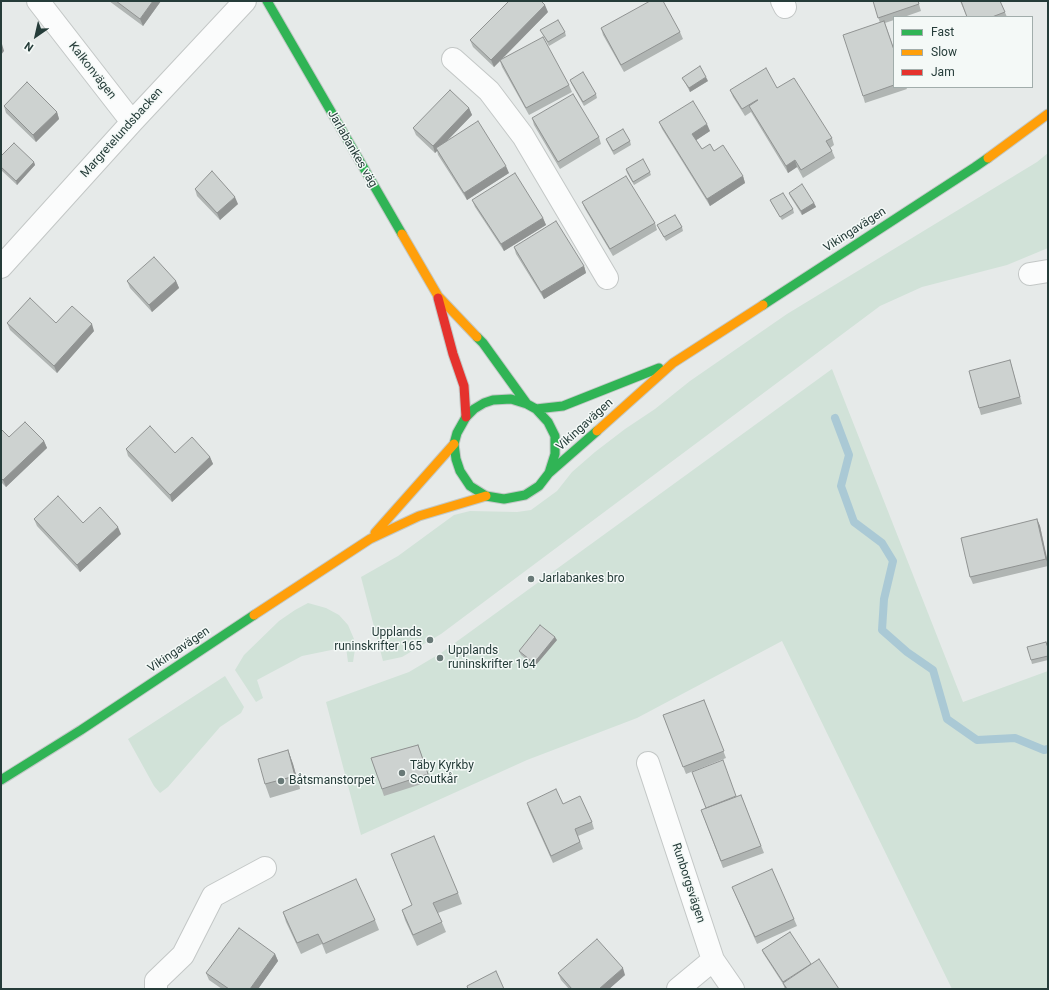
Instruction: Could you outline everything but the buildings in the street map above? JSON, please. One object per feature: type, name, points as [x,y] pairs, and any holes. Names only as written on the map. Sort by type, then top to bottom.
[{"type":"main road","name":"Jarlabankes väg","points":[[267,1],[438,296],[483,343],[527,404]]},
{"type":"main road","name":"Vikingavägen","points":[[549,473],[555,454],[555,436],[548,422],[536,409],[527,404],[511,399],[493,400],[484,403],[474,409],[466,417],[457,433],[454,444],[456,459],[460,472],[470,486],[486,496],[504,499],[524,495],[539,486],[549,473],[673,363],[975,167],[1048,114]]},
{"type":"main road","name":"Jarlabankes väg","points":[[438,296],[453,354],[464,386],[466,417]]},
{"type":"main road","name":"Vikingavägen","points":[[536,409],[563,406],[673,363]]},
{"type":"main road","name":"Vikingavägen","points":[[370,539],[454,444]]},
{"type":"main road","name":"Vikingavägen","points":[[1,780],[81,730],[332,562],[370,539],[420,516],[486,496]]},
{"type":"street","name":"Kalkonvägen","points":[[38,1],[132,122]]},
{"type":"street","name":"Margretelundsbacken","points":[[1,267],[132,122],[245,1]]},
{"type":"street","points":[[453,60],[489,91],[523,136],[607,278]]},
{"type":"street","name":"Runborgsvägen","points":[[648,763],[714,960],[733,989]]},
{"type":"street","points":[[156,989],[156,981],[182,955],[213,896],[265,868]]},
{"type":"street","points":[[678,989],[714,960]]},
{"type":"green space","points":[[1048,153],[1048,248],[1007,265],[922,287],[880,306],[441,634],[402,657],[383,661],[361,577],[398,556],[454,515],[470,511],[517,512],[531,510],[557,491],[572,472],[625,429],[655,409],[690,381],[787,314],[1037,162]]},
{"type":"green space","points":[[832,369],[963,702],[1048,671],[1048,989],[952,989],[782,641],[637,718],[527,760],[361,835],[326,702],[409,672],[441,653]]},
{"type":"green space","points":[[308,603],[326,608],[339,615],[348,625],[354,639],[355,649],[353,662],[348,662],[346,647],[302,656],[257,680],[263,698],[256,702],[235,670],[244,655],[279,621]]},
{"type":"green space","points":[[225,676],[244,707],[241,713],[220,727],[168,787],[160,793],[154,786],[128,739]]},
{"type":"waterway","points":[[835,418],[849,455],[841,486],[854,522],[882,543],[893,561],[884,599],[882,630],[907,652],[933,670],[947,719],[977,740],[1015,738],[1044,750],[1048,749]]},
{"type":"traffic: fast","points":[[267,1],[402,234]]},
{"type":"traffic: fast","points":[[763,305],[988,158]]},
{"type":"traffic: fast","points":[[477,337],[483,343],[527,404]]},
{"type":"traffic: fast","points":[[536,409],[563,406],[659,368]]},
{"type":"traffic: fast","points":[[549,473],[555,454],[555,436],[548,422],[536,409],[527,404],[511,399],[493,400],[484,403],[474,409],[466,417],[457,433],[454,444],[456,459],[460,471],[470,486],[486,496],[504,499],[525,495],[539,486],[549,473],[597,431]]},
{"type":"traffic: fast","points":[[1,780],[81,730],[254,615]]},
{"type":"traffic: slow","points":[[988,158],[1048,114]]},
{"type":"traffic: slow","points":[[402,234],[438,296],[477,337]]},
{"type":"traffic: slow","points":[[597,431],[673,363],[763,305]]},
{"type":"traffic: slow","points":[[375,533],[454,444]]},
{"type":"traffic: slow","points":[[254,615],[370,539],[419,516],[486,496]]},
{"type":"traffic: jam","points":[[438,298],[453,354],[464,386],[466,417]]},
{"type":"place","name":"Jarlabankes bro","points":[[531,579]]},
{"type":"place","name":"Upplands runinskrifter 165","points":[[430,640]]},
{"type":"place","name":"Upplands runinskrifter 164","points":[[440,658]]},
{"type":"place","name":"Täby Kyrkby Scoutkår","points":[[402,773]]},
{"type":"place","name":"Båtsmanstorpet","points":[[281,781]]}]
